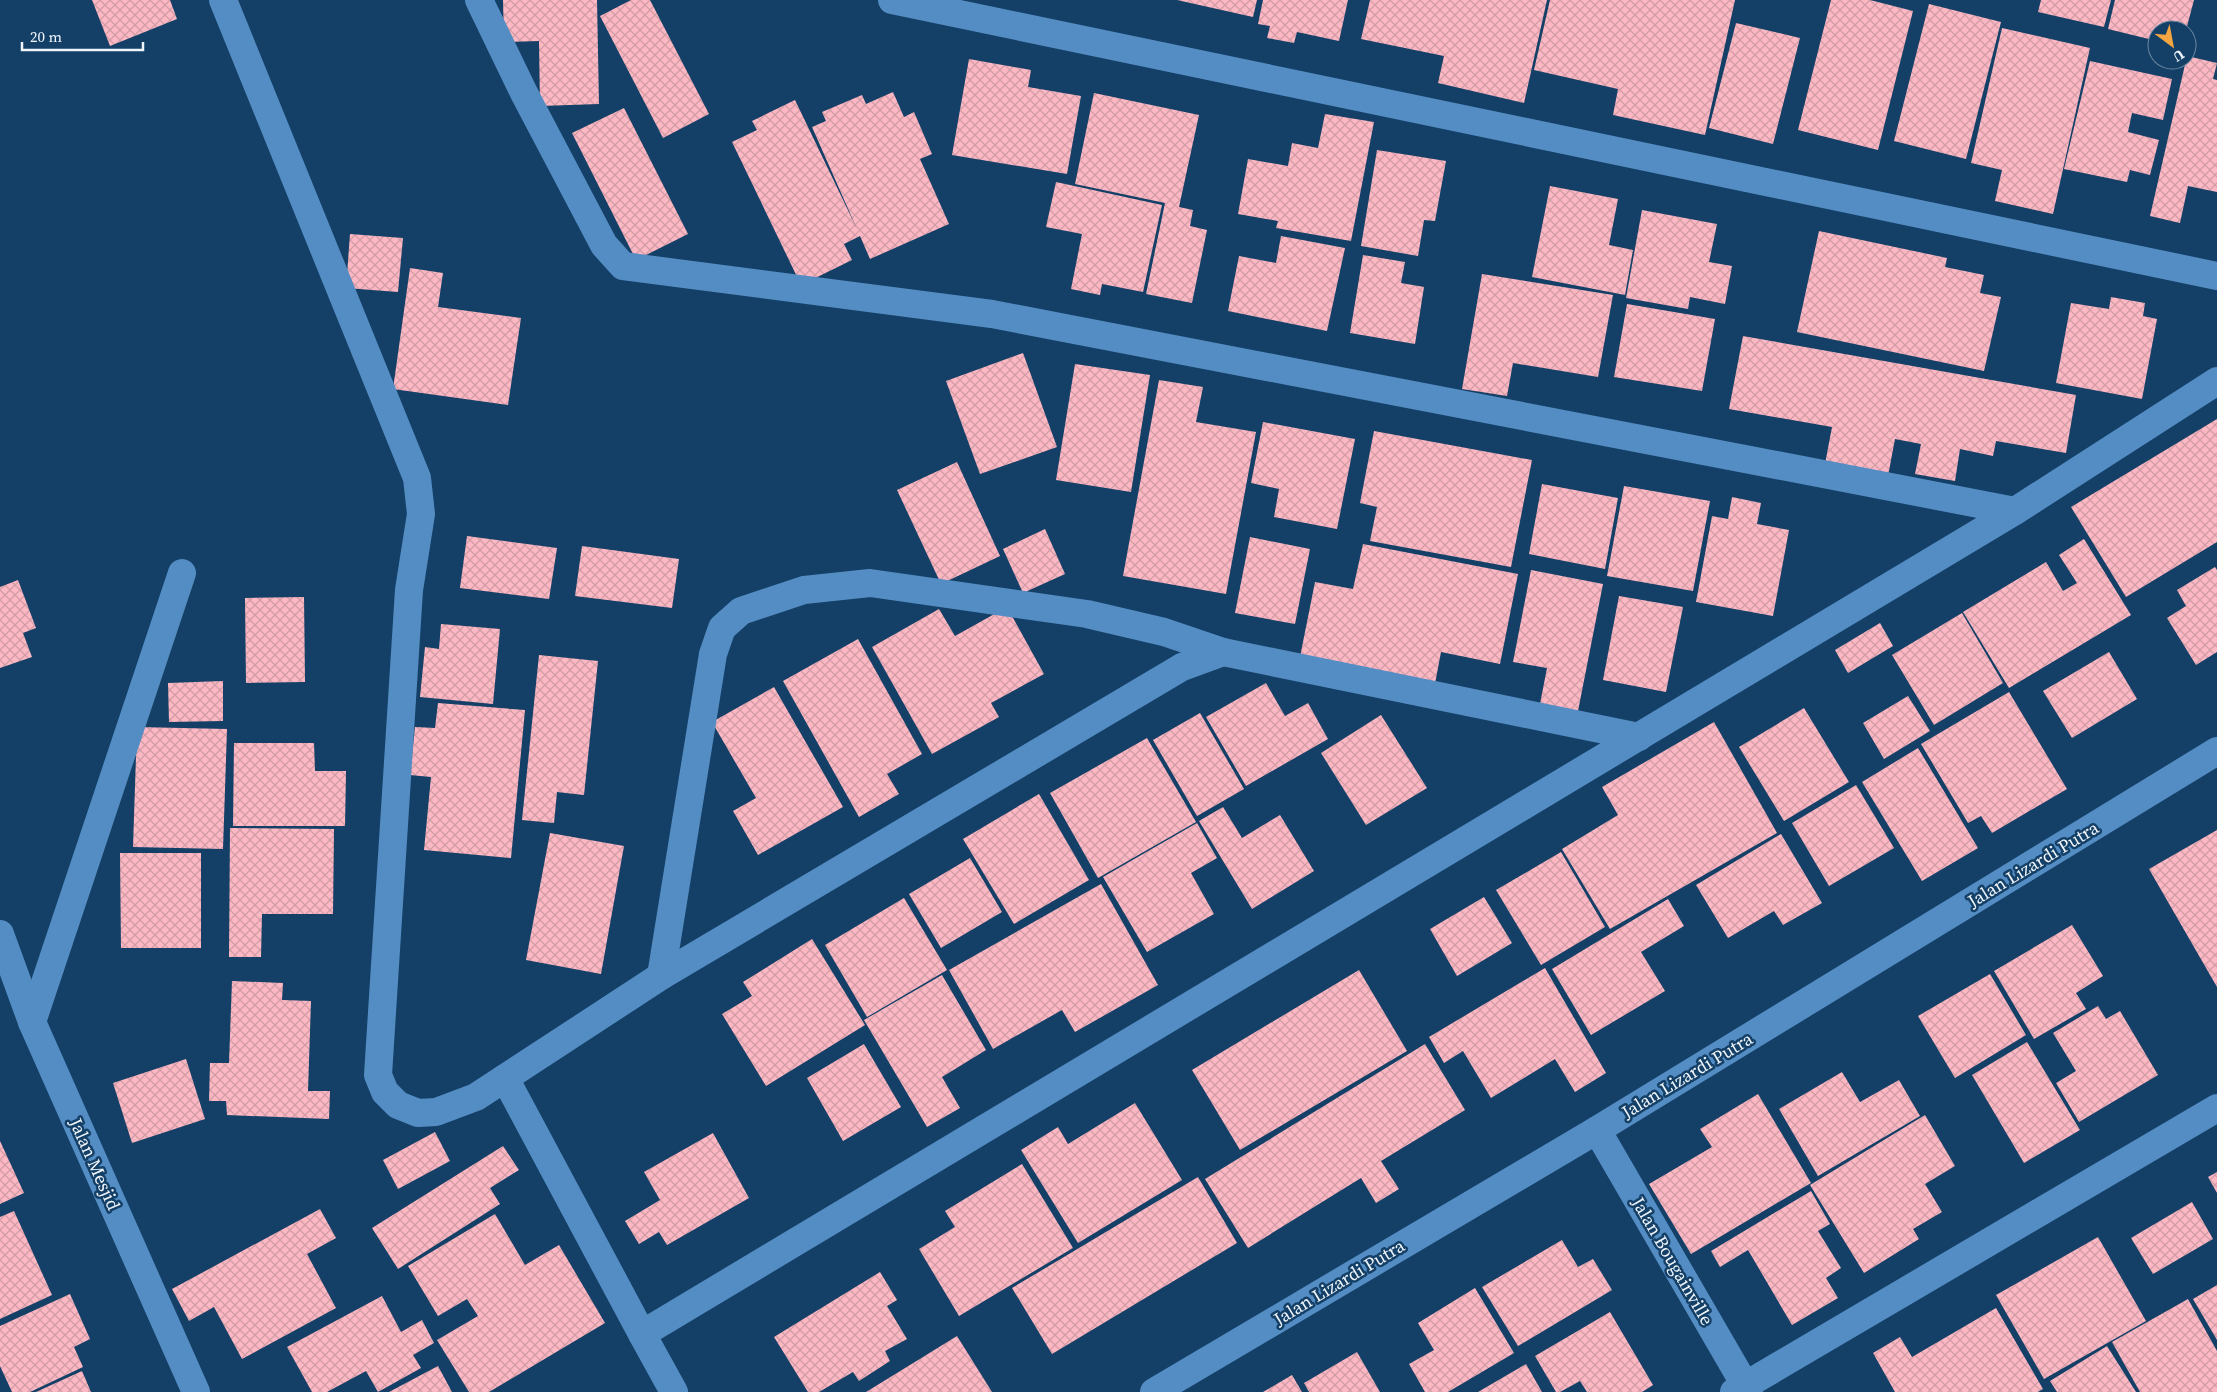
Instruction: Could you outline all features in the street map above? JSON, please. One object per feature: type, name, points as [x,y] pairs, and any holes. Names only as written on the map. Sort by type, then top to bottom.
[{"type":"street","points":[[223,0],[417,478],[421,514],[409,590],[378,1075],[385,1092],[398,1105],[418,1113],[436,1112],[476,1096],[661,976],[1182,667],[1223,652]]},
{"type":"street","points":[[479,0],[524,93],[604,245],[623,266],[992,314],[2015,512]]},
{"type":"street","points":[[892,0],[2217,276]]},
{"type":"street","points":[[642,1334],[2015,512],[2217,381]]},
{"type":"street","points":[[32,1022],[182,573]]},
{"type":"street","points":[[661,976],[713,654],[722,628],[741,610],[804,590],[870,583],[1086,614],[1164,632],[1223,652],[1639,737]]},
{"type":"street","name":"Jalan Lizardi Putra","points":[[1154,1392],[1597,1130],[2217,752]]},
{"type":"street","name":"Jalan Mesjid","points":[[0,934],[32,1022],[196,1392]]},
{"type":"street","points":[[505,1078],[674,1392]]},
{"type":"street","points":[[1742,1390],[2217,1108]]},
{"type":"street","name":"Jalan Bougainville","points":[[1597,1130],[1742,1390]]},
{"type":"building","points":[[92,0],[170,0],[177,19],[110,46]]},
{"type":"building","points":[[503,0],[597,0],[599,104],[540,106],[539,41],[504,42]]},
{"type":"building","points":[[631,0],[650,0],[709,114],[663,138],[600,16]]},
{"type":"building","points":[[1177,0],[1257,0],[1253,17]]},
{"type":"building","points":[[1263,0],[1348,0],[1339,41],[1297,32],[1294,43],[1267,38],[1270,26],[1258,24]]},
{"type":"building","points":[[1370,0],[1547,0],[1524,103],[1438,83],[1444,56],[1361,39]]},
{"type":"building","points":[[1550,0],[1735,0],[1705,135],[1613,115],[1618,89],[1534,70]]},
{"type":"building","points":[[1831,0],[1870,0],[1913,11],[1878,150],[1798,130]]},
{"type":"building","points":[[2041,0],[2111,0],[2104,27],[2038,12]]},
{"type":"building","points":[[2115,0],[2194,0],[2189,20],[2147,20],[2147,39],[2108,29]]},
{"type":"building","points":[[1929,4],[2001,22],[1966,159],[1894,141]]},
{"type":"building","points":[[1736,23],[1800,38],[1773,144],[1709,128]]},
{"type":"building","points":[[2002,28],[2090,48],[2053,214],[1995,201],[2002,170],[1971,163]]},
{"type":"building","points":[[2197,58],[2217,63],[2213,79],[2217,80],[2217,192],[2188,186],[2180,223],[2150,216],[2184,70],[2197,70]]},
{"type":"building","points":[[969,59],[1031,70],[1028,87],[1081,96],[1067,174],[952,155]]},
{"type":"building","points":[[2090,61],[2172,79],[2163,120],[2132,113],[2128,132],[2159,140],[2150,175],[2130,170],[2127,182],[2064,169]]},
{"type":"building","points":[[893,92],[904,117],[914,112],[932,154],[920,159],[949,224],[870,259],[860,236],[844,244],[852,260],[801,285],[732,142],[757,130],[752,121],[795,100],[857,229],[812,127],[826,121],[822,112],[862,95],[866,104]]},
{"type":"building","points":[[1094,93],[1199,115],[1179,207],[1193,210],[1190,226],[1207,230],[1192,303],[1146,294],[1165,203],[1075,184]]},
{"type":"building","points":[[624,108],[688,234],[636,260],[572,133]]},
{"type":"building","points":[[1325,114],[1374,122],[1351,241],[1276,228],[1278,221],[1238,214],[1248,159],[1288,166],[1292,143],[1318,148]]},
{"type":"building","points":[[1377,150],[1446,161],[1435,221],[1424,220],[1418,256],[1361,246]]},
{"type":"building","points":[[1056,182],[1162,205],[1143,292],[1102,284],[1100,295],[1071,289],[1082,234],[1046,227]]},
{"type":"building","points":[[1550,186],[1618,199],[1609,245],[1633,250],[1625,295],[1532,277]]},
{"type":"building","points":[[1642,210],[1717,224],[1709,262],[1732,266],[1725,304],[1690,297],[1688,309],[1626,298]]},
{"type":"building","points":[[1819,231],[1947,258],[1945,267],[1984,275],[1980,293],[2001,297],[1984,371],[1797,332]]},
{"type":"building","points":[[350,234],[403,238],[398,292],[346,288]]},
{"type":"building","points":[[1281,236],[1345,248],[1327,331],[1228,311],[1239,256],[1276,263]]},
{"type":"building","points":[[1363,255],[1405,262],[1401,283],[1424,287],[1415,344],[1350,333]]},
{"type":"building","points":[[410,268],[443,273],[438,307],[521,318],[508,405],[393,389]]},
{"type":"building","points":[[1482,274],[1613,295],[1598,377],[1513,363],[1507,396],[1462,389]]},
{"type":"building","points":[[2111,297],[2145,303],[2143,316],[2157,319],[2142,399],[2056,383],[2071,303],[2109,309]]},
{"type":"building","points":[[1627,304],[1715,319],[1702,391],[1614,377]]},
{"type":"building","points":[[1743,336],[2076,395],[2066,453],[1996,441],[1993,456],[1960,449],[1955,481],[1915,474],[1921,444],[1895,439],[1888,476],[1825,464],[1832,427],[1729,409]]},
{"type":"building","points":[[1023,353],[1057,447],[980,474],[946,381]]},
{"type":"building","points":[[1075,364],[1150,375],[1131,492],[1056,480]]},
{"type":"building","points":[[1159,380],[1203,387],[1196,422],[1256,432],[1226,594],[1123,576]]},
{"type":"building","points":[[2217,419],[2217,542],[2126,597],[2071,507]]},
{"type":"building","points":[[1263,422],[1355,439],[1337,529],[1274,517],[1279,489],[1251,483]]},
{"type":"building","points":[[1374,431],[1532,460],[1511,567],[1370,541],[1377,507],[1360,503]]},
{"type":"building","points":[[957,462],[1000,556],[941,584],[897,490]]},
{"type":"building","points":[[1542,484],[1618,498],[1605,569],[1529,554]]},
{"type":"building","points":[[1624,486],[1710,501],[1693,591],[1607,576]]},
{"type":"building","points":[[1732,497],[1761,503],[1757,524],[1789,530],[1773,616],[1696,602],[1712,516],[1728,519]]},
{"type":"building","points":[[1045,529],[1065,574],[1023,593],[1003,549]]},
{"type":"building","points":[[467,536],[557,548],[549,599],[460,588]]},
{"type":"building","points":[[1250,537],[1310,549],[1295,624],[1235,613]]},
{"type":"building","points":[[2084,539],[2131,615],[2009,688],[1963,612],[2046,562],[2063,591],[2077,583],[2059,555]]},
{"type":"building","points":[[1363,544],[1518,574],[1500,664],[1441,652],[1434,689],[1299,662],[1315,582],[1353,589]]},
{"type":"building","points":[[582,546],[679,559],[672,608],[575,596]]},
{"type":"building","points":[[2215,567],[2217,570],[2217,652],[2196,665],[2167,618],[2186,606],[2177,590]]},
{"type":"building","points":[[1531,570],[1603,584],[1578,711],[1540,704],[1547,668],[1513,662]]},
{"type":"building","points":[[18,580],[36,628],[23,633],[32,657],[0,668],[0,587]]},
{"type":"building","points":[[1619,596],[1683,607],[1666,692],[1603,680]]},
{"type":"building","points":[[304,597],[305,682],[246,683],[245,598]]},
{"type":"building","points":[[1007,607],[1044,674],[991,703],[999,717],[932,754],[872,647],[939,609],[955,636]]},
{"type":"building","points":[[1962,613],[2003,683],[1934,725],[1892,655]]},
{"type":"building","points":[[1880,623],[1893,646],[1848,673],[1835,650]]},
{"type":"building","points":[[441,624],[500,629],[493,704],[420,697],[425,647],[439,649]]},
{"type":"building","points":[[858,639],[922,754],[887,774],[899,794],[859,817],[783,681]]},
{"type":"building","points":[[2109,652],[2137,699],[2072,738],[2043,691]]},
{"type":"building","points":[[539,655],[598,661],[584,795],[557,792],[554,823],[522,820]]},
{"type":"building","points":[[223,681],[223,721],[169,722],[168,683]]},
{"type":"building","points":[[1266,683],[1285,716],[1308,703],[1328,739],[1246,786],[1206,717]]},
{"type":"building","points":[[774,687],[843,807],[758,855],[733,811],[756,798],[712,722]]},
{"type":"building","points":[[2009,692],[2067,789],[1992,833],[1981,816],[1968,823],[1921,744]]},
{"type":"building","points":[[1908,696],[1930,731],[1884,759],[1863,723]]},
{"type":"building","points":[[438,703],[525,710],[511,858],[424,850],[431,777],[410,775],[415,727],[435,728]]},
{"type":"building","points":[[1804,708],[1849,782],[1784,821],[1739,747]]},
{"type":"building","points":[[1200,713],[1244,789],[1197,816],[1153,740]]},
{"type":"building","points":[[1381,715],[1427,788],[1366,825],[1321,753]]},
{"type":"building","points":[[1714,722],[1777,833],[1610,929],[1562,849],[1618,815],[1602,787]]},
{"type":"building","points":[[137,727],[227,729],[223,849],[133,847]]},
{"type":"building","points":[[1147,738],[1196,822],[1098,878],[1050,793]]},
{"type":"building","points":[[234,743],[314,743],[315,771],[346,771],[345,826],[233,826]]},
{"type":"building","points":[[1918,748],[1978,848],[1922,881],[1862,782]]},
{"type":"building","points":[[1856,785],[1894,848],[1829,886],[1792,823]]},
{"type":"building","points":[[1039,794],[1089,880],[1014,924],[963,839]]},
{"type":"building","points":[[1223,807],[1242,838],[1280,815],[1314,871],[1252,909],[1199,821]]},
{"type":"building","points":[[1197,823],[1217,858],[1191,873],[1214,914],[1147,952],[1103,877]]},
{"type":"building","points":[[230,828],[334,829],[333,914],[262,914],[261,957],[229,957]]},
{"type":"building","points":[[2217,830],[2217,987],[2149,869]]},
{"type":"building","points":[[550,833],[624,846],[601,974],[526,960]]},
{"type":"building","points":[[1781,834],[1822,903],[1783,925],[1774,911],[1728,938],[1696,885]]},
{"type":"building","points":[[1561,852],[1605,927],[1541,965],[1496,890]]},
{"type":"building","points":[[120,853],[201,853],[201,948],[121,948]]},
{"type":"building","points":[[970,858],[1002,912],[941,948],[909,894]]},
{"type":"building","points":[[1101,884],[1158,985],[1075,1032],[1062,1010],[993,1049],[949,970]]},
{"type":"building","points":[[1484,897],[1512,943],[1457,976],[1430,929]]},
{"type":"building","points":[[904,898],[947,970],[867,1017],[825,945]]},
{"type":"building","points":[[1668,899],[1684,926],[1641,952],[1665,991],[1591,1035],[1552,969]]},
{"type":"building","points":[[2072,925],[2103,976],[2076,993],[2086,1009],[2034,1039],[1994,971]]},
{"type":"building","points":[[812,939],[865,1025],[766,1086],[722,1014],[752,996],[743,982]]},
{"type":"building","points":[[1545,968],[1606,1073],[1575,1092],[1555,1059],[1491,1098],[1463,1051],[1444,1063],[1429,1037]]},
{"type":"building","points":[[1359,970],[1407,1051],[1240,1150],[1192,1070]]},
{"type":"building","points":[[1990,974],[2026,1035],[1955,1078],[1918,1016]]},
{"type":"building","points":[[942,975],[986,1050],[942,1077],[960,1108],[927,1127],[864,1020]]},
{"type":"building","points":[[232,981],[283,983],[282,1000],[311,1001],[308,1091],[330,1091],[329,1119],[227,1115],[226,1101],[209,1101],[210,1063],[229,1063]]},
{"type":"building","points":[[2098,1006],[2106,1019],[2120,1011],[2158,1075],[2079,1122],[2056,1083],[2076,1071],[2053,1033]]},
{"type":"building","points":[[2027,1042],[2080,1130],[2024,1163],[1972,1075]]},
{"type":"building","points":[[864,1044],[901,1107],[843,1141],[807,1078]]},
{"type":"building","points":[[1425,1044],[1465,1110],[1381,1161],[1399,1189],[1376,1203],[1361,1178],[1248,1248],[1205,1179]]},
{"type":"building","points":[[186,1059],[205,1119],[132,1143],[113,1083]]},
{"type":"building","points":[[1842,1072],[1860,1102],[1899,1080],[1920,1116],[1818,1176],[1779,1109]]},
{"type":"building","points":[[1758,1094],[1811,1183],[1691,1254],[1649,1184],[1712,1147],[1700,1129]]},
{"type":"building","points":[[1135,1103],[1182,1180],[1078,1243],[1021,1150],[1058,1127],[1068,1144]]},
{"type":"building","points":[[1925,1115],[1955,1166],[1925,1184],[1942,1212],[1913,1229],[1919,1239],[1864,1273],[1810,1185]]},
{"type":"building","points":[[435,1132],[450,1161],[398,1189],[383,1160]]},
{"type":"building","points":[[713,1133],[749,1198],[667,1245],[659,1232],[639,1244],[625,1221],[660,1200],[644,1172]]},
{"type":"building","points":[[0,1141],[24,1193],[0,1204]]},
{"type":"building","points":[[503,1146],[519,1170],[490,1188],[500,1204],[398,1269],[372,1228]]},
{"type":"building","points":[[1022,1164],[1073,1248],[959,1316],[919,1249],[955,1227],[945,1211]]},
{"type":"building","points":[[2217,1172],[2217,1193],[2208,1177]]},
{"type":"building","points":[[1198,1177],[1237,1243],[1052,1354],[1012,1288]]},
{"type":"building","points":[[1811,1191],[1830,1224],[1818,1231],[1841,1268],[1826,1278],[1838,1298],[1792,1325],[1748,1250],[1720,1267],[1711,1251]]},
{"type":"building","points":[[2192,1202],[2213,1239],[2153,1274],[2131,1238]]},
{"type":"building","points":[[320,1209],[336,1238],[307,1254],[336,1308],[242,1359],[214,1307],[189,1321],[172,1289]]},
{"type":"building","points":[[14,1211],[52,1295],[0,1319],[0,1217]]},
{"type":"building","points":[[495,1214],[525,1265],[559,1245],[605,1323],[489,1392],[469,1392],[437,1340],[478,1316],[467,1299],[438,1316],[408,1266]]},
{"type":"building","points":[[2098,1237],[2146,1321],[2044,1379],[1996,1295]]},
{"type":"building","points":[[1562,1240],[1578,1267],[1593,1259],[1612,1290],[1518,1346],[1482,1287]]},
{"type":"building","points":[[880,1272],[897,1300],[887,1306],[907,1339],[885,1351],[890,1361],[859,1381],[853,1372],[819,1392],[808,1392],[774,1337]]},
{"type":"building","points":[[2217,1285],[2217,1340],[2193,1299]]},
{"type":"building","points":[[1475,1288],[1514,1353],[1448,1392],[1425,1392],[1409,1364],[1434,1350],[1418,1323]]},
{"type":"building","points":[[70,1294],[90,1339],[74,1347],[83,1367],[30,1392],[12,1392],[0,1366],[0,1326]]},
{"type":"building","points":[[382,1296],[401,1332],[422,1320],[434,1343],[413,1355],[421,1368],[378,1392],[366,1371],[327,1392],[312,1392],[287,1347]]},
{"type":"building","points":[[2188,1299],[2217,1351],[2217,1392],[2140,1392],[2112,1342]]},
{"type":"building","points":[[1996,1308],[2043,1389],[2038,1392],[1895,1392],[1873,1353],[1900,1337],[1912,1357]]},
{"type":"building","points":[[1610,1312],[1653,1385],[1642,1392],[1587,1392],[1580,1381],[1560,1392],[1556,1392],[1535,1356]]},
{"type":"building","points":[[957,1336],[992,1392],[866,1392],[923,1357]]},
{"type":"building","points":[[2107,1346],[2136,1392],[2057,1392],[2050,1381]]},
{"type":"building","points":[[1357,1352],[1380,1392],[1309,1392],[1304,1383]]},
{"type":"building","points":[[1526,1364],[1542,1392],[1478,1392]]},
{"type":"building","points":[[438,1366],[452,1392],[389,1392]]},
{"type":"building","points":[[82,1371],[91,1392],[36,1392]]},
{"type":"building","points":[[1292,1375],[1302,1392],[1263,1392]]}]
